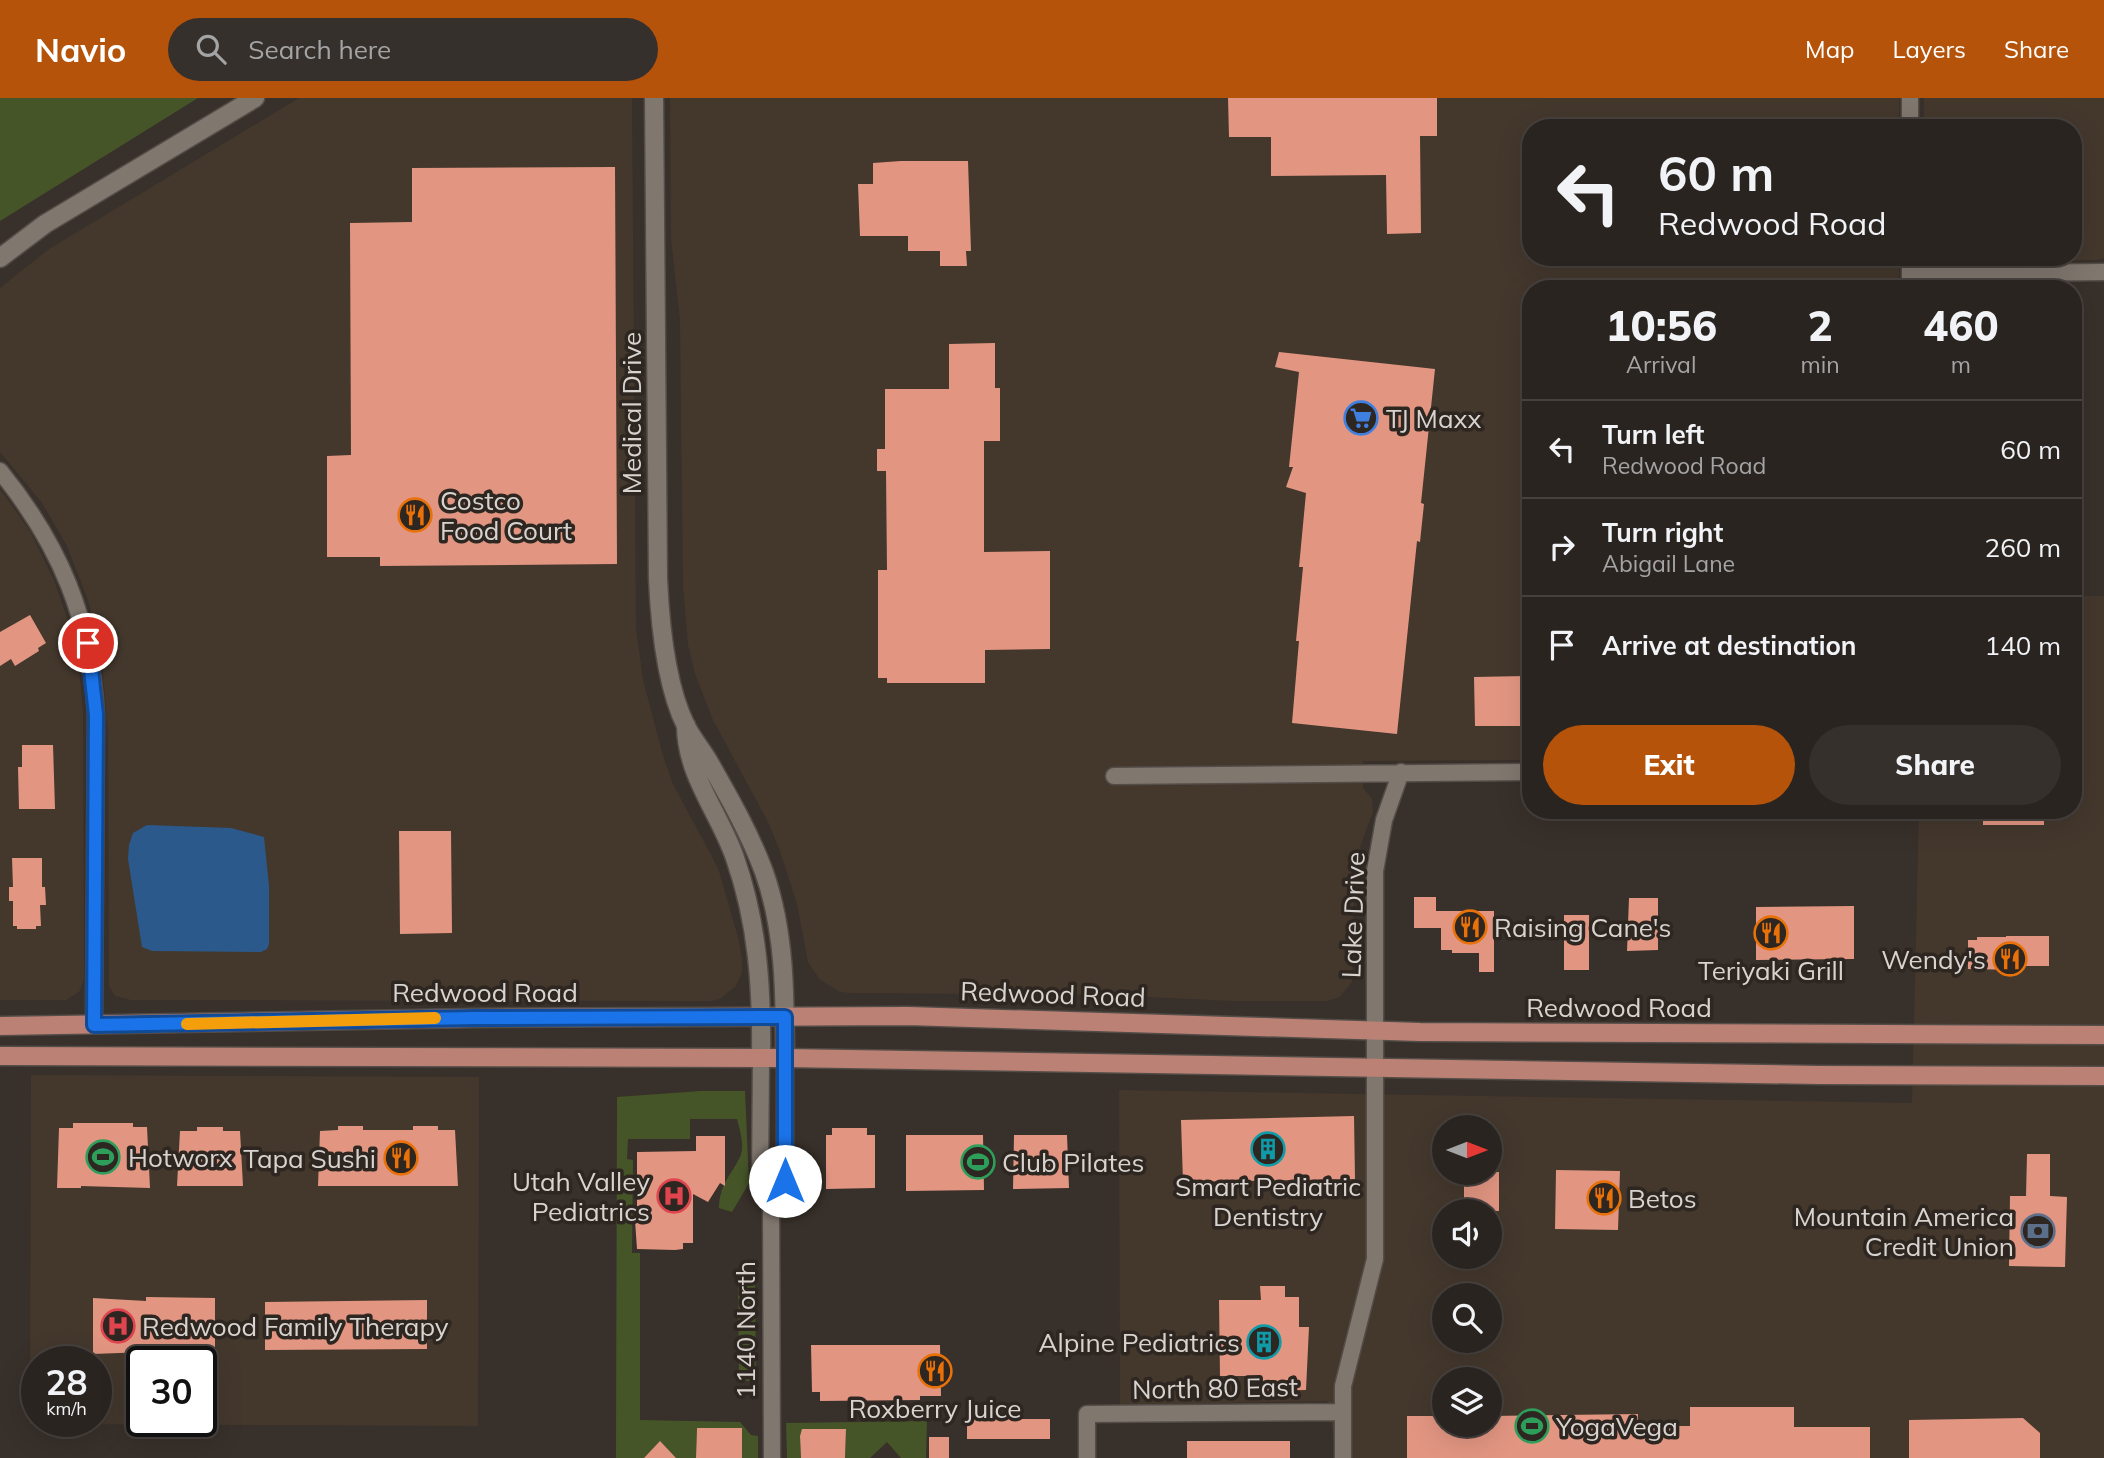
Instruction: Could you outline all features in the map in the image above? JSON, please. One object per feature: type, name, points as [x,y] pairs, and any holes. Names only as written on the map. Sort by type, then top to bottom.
[{"type":"main road","name":"Redwood Road","points":[[0,1026],[489,1017],[908,1016],[1375,1031],[2104,1035]]},
{"type":"main road","points":[[0,1056],[785,1058],[1818,1075],[2104,1076]]},
{"type":"street","points":[[0,258],[45,224],[255,98]]},
{"type":"street","name":"Medical Drive","points":[[654,98],[660,606],[668,665],[685,725],[691,764],[725,832],[746,894],[758,950],[762,1017]]},
{"type":"street","points":[[1910,98],[1910,119]]},
{"type":"street","points":[[1910,273],[2104,272]]},
{"type":"street","points":[[0,471],[35,517],[64,569],[79,611],[92,667],[96,715],[94,1025]]},
{"type":"street","name":"Medical Drive","points":[[685,725],[730,799],[764,874],[777,921],[785,1017]]},
{"type":"street","name":"Lake Drive","points":[[1343,1458],[1343,1386],[1374,1259],[1375,871],[1384,820],[1401,772]]},
{"type":"street","points":[[1114,776],[1522,772]]},
{"type":"street","name":"1140 North","points":[[762,1017],[760,1183],[771,1201],[772,1458]]},
{"type":"street","name":"1140 North","points":[[771,1201],[785,1181],[785,1017]]},
{"type":"street","name":"North 80 East","points":[[1087,1458],[1087,1414],[1343,1412]]},
{"type":"shaded area","points":[[299,98],[632,98],[636,628],[643,680],[664,759],[673,784],[718,868],[738,937],[742,973],[735,987],[721,998],[712,1001],[131,1000],[115,996],[109,986],[108,731],[101,652],[88,600],[67,546],[42,503],[0,452],[0,288],[49,249]]},
{"type":"shaded area","points":[[670,98],[1899,98],[1899,119],[1522,119],[1522,266],[1899,266],[1899,280],[1522,280],[1522,760],[1363,761],[1363,788],[1372,799],[1373,812],[1354,874],[1352,982],[1340,997],[1326,1001],[1233,1001],[1106,995],[851,993],[840,992],[820,980],[808,962],[797,904],[780,851],[768,822],[713,720],[695,674],[688,645],[683,587],[680,320],[671,239]]},
{"type":"shaded area","points":[[1924,98],[2104,98],[2104,258],[2082,260],[2082,119],[1924,119]]},
{"type":"shaded area","points":[[0,489],[30,531],[54,580],[70,626],[79,668],[83,712],[84,980],[79,992],[66,1000],[0,1000]]},
{"type":"shaded area","points":[[2082,596],[2104,596],[2104,1458],[1338,1458],[1327,1401],[1120,1405],[1119,1090],[1912,1103],[1919,819],[2082,819]]},
{"type":"shaded area","points":[[31,1075],[479,1077],[478,1426],[217,1425],[217,1346],[126,1346],[126,1424],[112,1424],[112,1346],[30,1346]]},
{"type":"green space","points":[[0,98],[198,98],[0,221]]},
{"type":"green space","points":[[745,1091],[749,1183],[732,1212],[719,1208],[723,1186],[741,1153],[742,1138],[737,1119],[690,1119],[690,1139],[628,1139],[627,1159],[633,1160],[632,1253],[640,1253],[640,1420],[740,1422],[751,1435],[758,1436],[758,1458],[742,1458],[741,1428],[697,1428],[696,1458],[616,1458],[617,1097]]},
{"type":"green space","points":[[755,1276],[756,1381],[739,1381],[738,1277]]},
{"type":"green space","points":[[927,1421],[926,1458],[901,1458],[887,1442],[870,1458],[845,1458],[846,1429],[803,1429],[800,1436],[801,1458],[787,1458],[786,1423]]},
{"type":"water","points":[[147,825],[231,828],[264,837],[269,886],[267,949],[261,952],[152,951],[142,947],[128,859],[133,833]]},
{"type":"building","points":[[1228,98],[1437,98],[1437,136],[1420,136],[1421,233],[1387,234],[1386,175],[1271,176],[1271,137],[1229,137]]},
{"type":"building","points":[[968,161],[971,251],[966,251],[967,266],[940,266],[940,251],[908,251],[908,236],[860,236],[858,184],[873,184],[873,163]]},
{"type":"building","points":[[615,167],[617,564],[380,566],[380,557],[327,557],[327,456],[351,455],[350,223],[412,222],[412,168]]},
{"type":"building","points":[[995,343],[995,388],[1000,388],[1000,441],[984,441],[984,552],[1050,551],[1050,649],[985,650],[985,683],[887,683],[887,678],[878,678],[878,570],[887,570],[886,471],[877,471],[877,449],[885,449],[885,389],[949,389],[949,344]]},
{"type":"building","points":[[1279,352],[1435,369],[1421,503],[1424,504],[1420,542],[1417,541],[1397,734],[1292,723],[1303,567],[1299,567],[1306,493],[1286,487],[1293,467],[1289,467],[1299,372],[1275,367]]},
{"type":"building","points":[[30,615],[46,643],[38,648],[39,651],[15,666],[11,659],[0,666],[0,632]]},
{"type":"building","points":[[1522,676],[1522,726],[1475,726],[1474,677]]},
{"type":"building","points":[[22,745],[53,745],[55,809],[19,809],[18,767],[22,767]]},
{"type":"building","points":[[1983,819],[2044,819],[2044,825],[1983,825]]},
{"type":"building","points":[[399,831],[451,831],[452,933],[400,934]]},
{"type":"building","points":[[12,858],[42,858],[42,887],[45,887],[46,905],[40,905],[41,926],[36,926],[36,929],[17,929],[17,926],[13,926],[13,901],[9,901],[9,887],[13,887]]},
{"type":"building","name":"Raising Cane's","points":[[1414,897],[1436,897],[1436,911],[1494,911],[1494,972],[1479,972],[1479,953],[1452,953],[1452,950],[1441,950],[1441,928],[1414,928]]},
{"type":"building","points":[[1629,898],[1658,898],[1658,950],[1627,951]]},
{"type":"building","points":[[1854,906],[1854,959],[1756,960],[1756,907]]},
{"type":"building","points":[[1564,915],[1589,915],[1589,970],[1564,970]]},
{"type":"building","name":"Wendy's","points":[[2006,936],[2049,936],[2049,966],[2021,966],[2021,970],[1968,969],[1968,940]]},
{"type":"building","name":"Smart Pediatric Dentistry","points":[[1354,1116],[1355,1179],[1183,1182],[1181,1120]]},
{"type":"building","points":[[73,1123],[133,1123],[133,1127],[147,1127],[150,1188],[57,1188],[59,1128],[73,1128]]},
{"type":"building","points":[[338,1126],[363,1126],[363,1130],[413,1130],[413,1126],[438,1126],[438,1130],[455,1130],[458,1186],[318,1186],[320,1131],[338,1130]]},
{"type":"building","points":[[197,1127],[223,1127],[223,1131],[240,1131],[243,1186],[177,1186],[180,1131],[197,1131]]},
{"type":"building","points":[[832,1128],[867,1128],[867,1135],[875,1135],[875,1188],[826,1189],[826,1135],[832,1135]]},
{"type":"building","points":[[906,1135],[983,1135],[984,1190],[906,1191]]},
{"type":"building","points":[[1014,1135],[1067,1135],[1069,1188],[1013,1189]]},
{"type":"building","points":[[696,1136],[725,1136],[725,1186],[720,1183],[708,1202],[693,1194],[693,1243],[683,1243],[683,1249],[675,1250],[637,1249],[634,1206],[637,1206],[637,1152],[696,1151]]},
{"type":"building","name":"Mountain America Credit Union","points":[[2027,1154],[2050,1154],[2050,1196],[2067,1197],[2065,1267],[2009,1266],[2010,1196],[2026,1196]]},
{"type":"building","points":[[1556,1170],[1620,1171],[1618,1230],[1555,1229]]},
{"type":"building","points":[[1464,1185],[1499,1185],[1499,1199],[1464,1199]]},
{"type":"building","name":"Alpine Pediatrics","points":[[1260,1286],[1285,1286],[1285,1297],[1299,1297],[1299,1327],[1309,1327],[1306,1390],[1246,1391],[1246,1376],[1220,1376],[1219,1300],[1261,1300]]},
{"type":"building","points":[[146,1297],[215,1298],[215,1346],[126,1346],[126,1353],[112,1353],[112,1346],[93,1346],[93,1298],[146,1301]]},
{"type":"building","points":[[427,1300],[427,1349],[265,1350],[265,1302]]},
{"type":"building","points":[[811,1345],[940,1345],[941,1396],[920,1396],[920,1400],[820,1401],[820,1392],[812,1392]]},
{"type":"building","points":[[1690,1407],[1794,1407],[1794,1427],[1870,1427],[1870,1458],[1407,1458],[1407,1416],[1432,1416],[1432,1437],[1502,1437],[1502,1416],[1638,1414],[1638,1426],[1690,1426]]},
{"type":"building","points":[[2023,1418],[2040,1433],[2040,1458],[1909,1458],[1909,1420]]},
{"type":"building","points":[[967,1419],[1050,1419],[1050,1439],[967,1439]]},
{"type":"building","points":[[697,1428],[742,1428],[742,1458],[696,1458]]},
{"type":"building","points":[[802,1429],[846,1429],[845,1458],[801,1458]]},
{"type":"building","points":[[929,1437],[949,1437],[949,1458],[929,1458]]},
{"type":"building","points":[[660,1441],[676,1458],[644,1458]]},
{"type":"building","points":[[1187,1441],[1290,1441],[1290,1458],[1187,1458]]},
{"type":"slow traffic","points":[[187,1024],[435,1018]]},
{"type":"place","name":"TJ Maxx","points":[[1361,418]]},
{"type":"place","name":"Costco Food Court","points":[[415,515]]},
{"type":"place","name":"Raising Cane's","points":[[1470,927]]},
{"type":"place","name":"Teriyaki Grill","points":[[1771,933]]},
{"type":"place","name":"Wendy's","points":[[2010,959]]},
{"type":"place","name":"Smart Pediatric Dentistry","points":[[1268,1149]]},
{"type":"place","name":"Hotworx","points":[[103,1157]]},
{"type":"place","name":"Tapa Sushi","points":[[401,1158]]},
{"type":"place","name":"Club Pilates","points":[[978,1162]]},
{"type":"place","name":"Utah Valley Pediatrics","points":[[674,1196]]},
{"type":"place","name":"Betos","points":[[1604,1198]]},
{"type":"place","name":"Mountain America Credit Union","points":[[2038,1231]]},
{"type":"place","name":"Redwood Family Therapy","points":[[118,1326]]},
{"type":"place","name":"Alpine Pediatrics","points":[[1264,1342]]},
{"type":"place","name":"Roxberry Juice","points":[[935,1371]]},
{"type":"place","name":"YogaVega","points":[[1532,1426]]},
{"type":"route","points":[[88,643],[96,715],[94,1025],[380,1019],[785,1017],[785,1181]]}]
